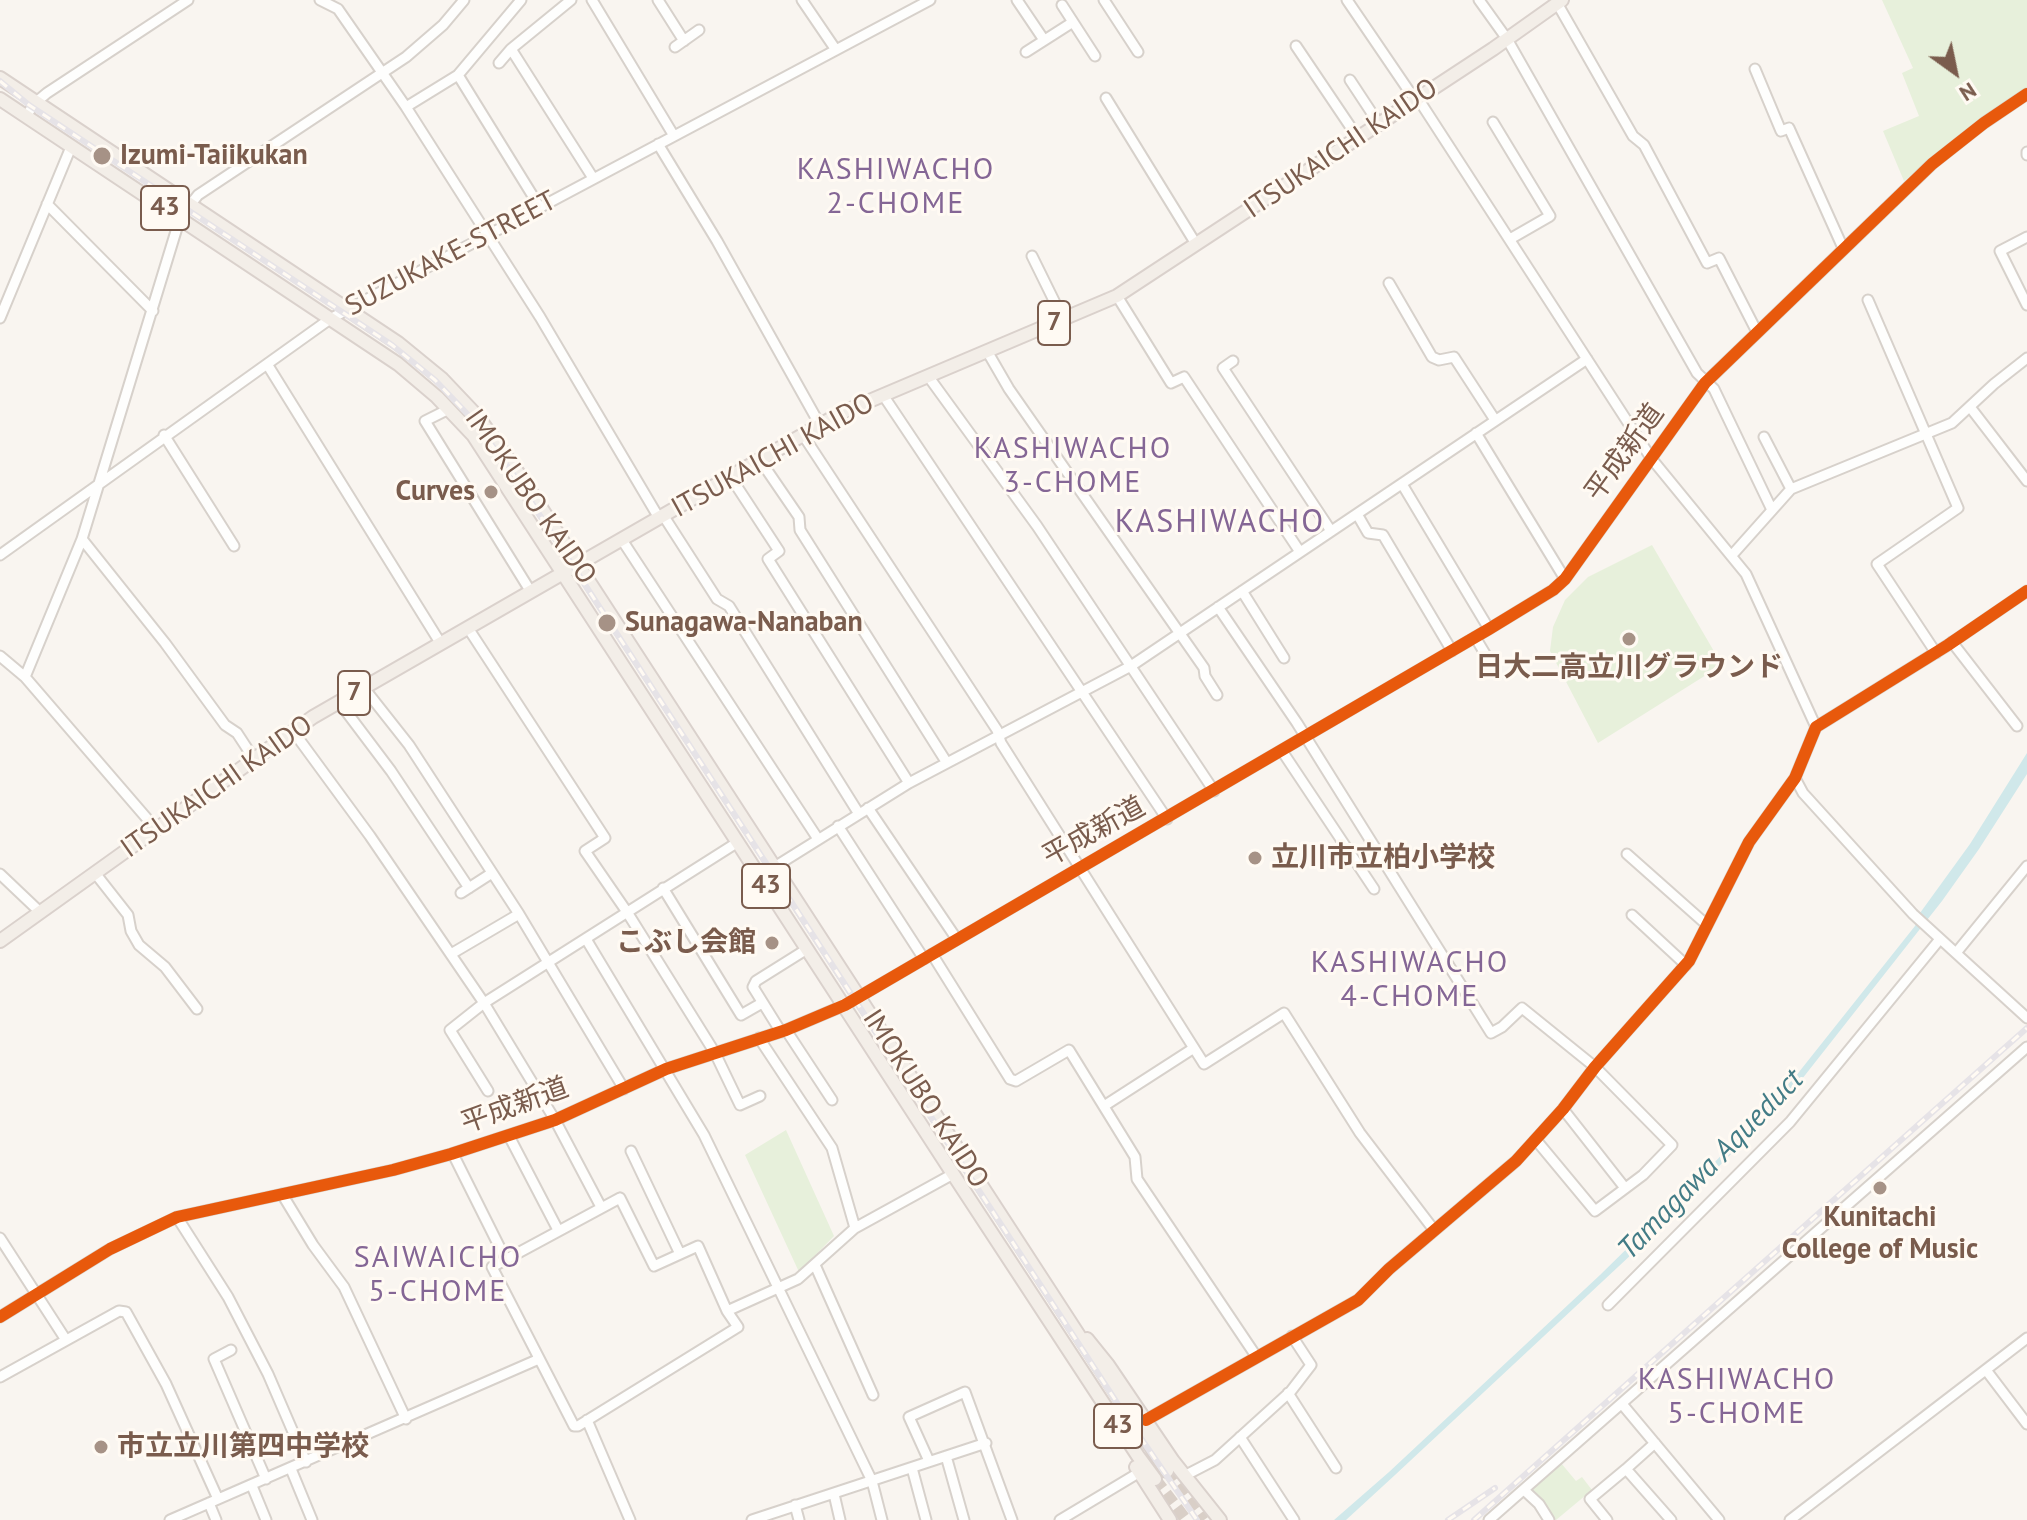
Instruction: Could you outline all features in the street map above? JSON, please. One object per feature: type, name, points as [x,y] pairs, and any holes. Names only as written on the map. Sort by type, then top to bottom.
[{"type":"main road","name":"ITSUKAICHI KAIDO","points":[[0,941],[293,731],[339,702],[841,413],[1117,296],[1560,2]]},
{"type":"main road","name":"IMOKUBO KAIDO","points":[[0,78],[398,343],[463,400],[523,480],[1167,1471]]},
{"type":"main road","name":"IMOKUBO KAIDO","points":[[0,99],[398,364],[449,409],[489,457],[953,1174],[1155,1479]]},
{"type":"main road","points":[[1055,1300],[1107,1363],[1220,1520]]},
{"type":"main road","points":[[1043,1309],[1077,1376],[1170,1520]]},
{"type":"street","points":[[26,116],[35,103],[188,0]]},
{"type":"street","points":[[320,0],[338,9],[406,107],[661,517],[717,599],[729,606],[863,811],[956,938]]},
{"type":"street","points":[[25,677],[82,539],[180,218],[198,195],[422,45],[464,0]]},
{"type":"street","points":[[406,107],[458,75],[521,0]]},
{"type":"street","points":[[499,63],[511,49],[571,0]]},
{"type":"street","points":[[592,0],[674,136]]},
{"type":"street","points":[[658,0],[680,44],[699,30]]},
{"type":"street","points":[[802,0],[836,50]]},
{"type":"street","name":"SUZUKAKE-STREET","points":[[0,555],[330,319],[930,0]]},
{"type":"street","points":[[1017,0],[1044,40]]},
{"type":"street","points":[[1104,0],[1138,52]]},
{"type":"street","points":[[1347,0],[1411,94],[1417,97],[1651,458],[1733,554],[1755,591],[1816,727]]},
{"type":"street","points":[[1479,0],[1507,39],[1689,359],[1705,383],[1714,389],[1772,510]]},
{"type":"street","points":[[1560,2],[1633,136],[1644,145],[1707,263],[1719,258],[1757,332]]},
{"type":"street","points":[[1062,5],[1095,56]]},
{"type":"street","points":[[1026,52],[1073,22]]},
{"type":"street","points":[[1296,46],[1358,138]]},
{"type":"street","points":[[511,49],[593,178]]},
{"type":"street","points":[[1755,69],[1781,131],[1789,128],[1843,248]]},
{"type":"street","points":[[458,75],[539,206]]},
{"type":"street","points":[[1350,80],[1379,124]]},
{"type":"street","name":"平成新道","points":[[0,1317],[110,1249],[177,1217],[453,1154],[555,1120],[666,1069],[784,1031],[845,1005],[1489,629],[1553,590],[1565,579],[1705,383],[1932,164],[2027,94]]},
{"type":"street","points":[[1106,98],[1196,244]]},
{"type":"street","points":[[1493,122],[1550,216],[1510,239]]},
{"type":"street","points":[[658,144],[725,254],[820,425]]},
{"type":"street","points":[[0,318],[3,300],[71,147]]},
{"type":"street","points":[[47,204],[153,311]]},
{"type":"street","points":[[2027,237],[2000,251],[2027,305]]},
{"type":"street","points":[[1032,256],[1063,319]]},
{"type":"street","points":[[1389,283],[1432,357],[1439,360],[1454,357],[1495,420]]},
{"type":"street","points":[[1117,296],[1171,383],[1184,377],[1300,552]]},
{"type":"street","points":[[1868,300],[1958,508],[1877,564],[1936,653]]},
{"type":"street","points":[[987,351],[1009,389],[1204,668],[1205,676],[1217,695]]},
{"type":"street","points":[[1733,554],[1791,489],[1952,423],[2027,358]]},
{"type":"street","points":[[760,876],[909,783],[1131,666],[1587,359]]},
{"type":"street","points":[[1233,361],[1223,368],[1331,531]]},
{"type":"street","points":[[267,364],[441,644]]},
{"type":"street","points":[[928,376],[1037,526],[1214,791]]},
{"type":"street","points":[[883,395],[1167,819]]},
{"type":"street","points":[[1970,407],[2027,481]]},
{"type":"street","points":[[449,409],[425,421],[531,592]]},
{"type":"street","points":[[1476,433],[1565,579]]},
{"type":"street","points":[[164,435],[234,546]]},
{"type":"street","points":[[803,435],[999,736],[1078,867],[1204,1064],[1284,1013],[1360,1133],[1434,1230]]},
{"type":"street","points":[[1764,437],[1791,489]]},
{"type":"street","points":[[760,460],[799,517],[800,530],[947,763]]},
{"type":"street","points":[[730,476],[779,551],[768,559],[909,783]]},
{"type":"street","points":[[1402,484],[1489,629]]},
{"type":"street","points":[[1357,514],[1368,533],[1383,535],[1452,651]]},
{"type":"street","points":[[82,539],[165,643],[225,725],[237,733],[254,759]]},
{"type":"street","points":[[622,540],[818,839]]},
{"type":"street","points":[[1242,591],[1284,658]]},
{"type":"street","points":[[1146,1420],[1358,1300],[1516,1161],[1686,965],[1749,842],[1795,778],[1816,727],[1936,653],[2027,591]]},
{"type":"street","points":[[1218,607],[1306,737],[1491,1033],[1522,1008],[1595,1067],[1672,1145],[1643,1175],[1595,1211],[1536,1140]]},
{"type":"street","points":[[468,628],[605,838],[585,851],[715,1053],[740,1105],[760,1096]]},
{"type":"street","points":[[1475,637],[1490,662]]},
{"type":"street","points":[[1952,642],[2017,726]]},
{"type":"street","points":[[0,656],[25,677],[156,829]]},
{"type":"street","points":[[364,688],[409,745],[519,914],[624,1089]]},
{"type":"street","points":[[339,702],[391,771],[465,890],[492,873]]},
{"type":"street","points":[[293,731],[484,1003],[555,1120],[601,1207]]},
{"type":"street","points":[[1282,751],[1374,889]]},
{"type":"street","points":[[1795,778],[1803,793],[1913,914],[2027,1018]]},
{"type":"street","points":[[838,826],[1010,1079],[1016,1081],[1069,1050],[1135,1157],[1137,1179],[1256,1356]]},
{"type":"street","points":[[488,1091],[450,1030],[484,1003],[738,842]]},
{"type":"street","points":[[1627,854],[1707,925]]},
{"type":"street","points":[[1956,953],[2027,866]]},
{"type":"street","points":[[95,873],[128,915],[131,931],[139,945],[165,967],[197,1009]]},
{"type":"street","points":[[0,874],[40,912]]},
{"type":"street","points":[[663,888],[741,1015],[762,1003]]},
{"type":"street","points":[[451,954],[519,914]]},
{"type":"street","points":[[1632,915],[1686,965]]},
{"type":"street","points":[[586,939],[704,1135],[872,1481],[882,1520]]},
{"type":"street","points":[[1608,1305],[1790,1122],[1940,939]]},
{"type":"street","points":[[807,949],[756,981],[753,987],[832,1100]]},
{"type":"street","points":[[759,1038],[832,1148],[855,1228]]},
{"type":"street","points":[[1489,1520],[2027,1047]]},
{"type":"street","points":[[1104,1106],[1194,1048]]},
{"type":"street","points":[[1563,1109],[1625,1188]]},
{"type":"street","points":[[509,1136],[558,1230]]},
{"type":"street","points":[[631,1151],[680,1254]]},
{"type":"street","points":[[453,1154],[506,1260]]},
{"type":"street","points":[[727,1311],[798,1279],[855,1228],[953,1174]]},
{"type":"street","points":[[282,1194],[313,1245],[344,1287],[406,1419]]},
{"type":"street","points":[[620,1198],[654,1266],[698,1246],[727,1311],[738,1327],[574,1426],[492,1267],[601,1207],[620,1198]]},
{"type":"street","points":[[177,1217],[228,1297],[268,1374],[306,1462]]},
{"type":"street","points":[[0,1238],[66,1340]]},
{"type":"street","points":[[815,1265],[873,1395]]},
{"type":"street","points":[[0,1377],[119,1311],[126,1312],[166,1384],[213,1501],[216,1520]]},
{"type":"street","points":[[1186,1475],[1215,1460],[1288,1393],[1311,1365],[1292,1336]]},
{"type":"street","points":[[1790,1520],[2025,1343]]},
{"type":"street","points":[[231,1350],[214,1359],[266,1479]]},
{"type":"street","points":[[170,1520],[539,1359]]},
{"type":"street","points":[[1986,1370],[2027,1424]]},
{"type":"street","points":[[929,1461],[909,1417],[965,1392],[1012,1520]]},
{"type":"street","points":[[1288,1393],[1336,1468]]},
{"type":"street","points":[[1622,1404],[1719,1520]]},
{"type":"street","points":[[587,1420],[630,1520]]},
{"type":"street","points":[[1240,1437],[1294,1520]]},
{"type":"street","points":[[752,1520],[986,1443]]},
{"type":"street","points":[[1607,1520],[1590,1499],[1655,1443]]},
{"type":"street","points":[[946,1456],[964,1520]]},
{"type":"street","points":[[912,1468],[926,1520]]},
{"type":"street","points":[[291,1469],[312,1520]]},
{"type":"street","points":[[1626,1469],[1665,1518]]},
{"type":"street","points":[[1060,1520],[1140,1472]]},
{"type":"street","points":[[252,1486],[266,1520]]},
{"type":"street","points":[[1524,1490],[1539,1504],[1546,1519]]},
{"type":"street","points":[[834,1494],[840,1520]]},
{"type":"street","points":[[795,1505],[799,1520]]},
{"type":"green space","points":[[1882,0],[2027,0],[2027,88],[1974,123],[1904,181],[1883,131],[1919,116],[1902,73],[1913,68]]},
{"type":"green space","name":"日大二高立川グラウンド","points":[[1652,545],[1722,665],[1598,743],[1550,651],[1553,627],[1565,600],[1588,577]]},
{"type":"green space","points":[[786,1130],[834,1236],[799,1272],[745,1155]]},
{"type":"green space","points":[[1561,1463],[1576,1481],[1582,1477],[1592,1490],[1556,1520],[1544,1501],[1531,1489]]},
{"type":"water","points":[[2027,753],[2027,774],[1979,849],[1942,901],[1802,1079],[1774,1110],[1648,1239],[1395,1475],[1346,1520],[1334,1520],[1600,1275],[1714,1163],[1795,1077],[1915,926],[1920,913],[1970,844]]},
{"type":"tunnel","points":[[1167,1471],[1204,1520]]},
{"type":"tunnel","points":[[1155,1479],[1186,1520]]},
{"type":"railway","points":[[0,81],[29,105],[392,345],[435,380],[475,422],[513,474],[1123,1412],[1197,1520]]},
{"type":"railway","points":[[1474,1520],[2027,1028]]},
{"type":"railway","points":[[1448,1520],[1495,1488]]},
{"type":"cycle path","points":[[0,1317],[110,1249],[177,1217],[393,1170],[451,1154],[555,1120],[666,1069],[786,1030],[845,1005],[1489,629],[1553,590],[1565,579],[1705,383],[1932,164],[2027,94]]},
{"type":"cycle path","points":[[1146,1420],[1358,1300],[1389,1269],[1516,1161],[1689,961],[1749,842],[1795,778],[1816,727],[1948,645],[2027,591]]},
{"type":"place","name":"Izumi-Taiikukan","points":[[102,156]]},
{"type":"place","name":"Curves","points":[[491,492]]},
{"type":"place","name":"Sunagawa-Nanaban","points":[[607,623]]},
{"type":"place","name":"日大二高立川グラウンド","points":[[1629,639]]},
{"type":"place","name":"立川市立柏小学校","points":[[1255,858]]},
{"type":"place","name":"こぶし会館","points":[[772,943]]},
{"type":"place","name":"Kunitachi College of Music","points":[[1880,1188]]},
{"type":"place","name":"市立立川第四中学校","points":[[101,1447]]},
{"type":"district","name":"KASHIWACHO 2-CHOME","points":[[896,187]]},
{"type":"district","name":"KASHIWACHO 3-CHOME","points":[[1073,466]]},
{"type":"district","name":"KASHIWACHO","points":[[1220,523]]},
{"type":"district","name":"KASHIWACHO 4-CHOME","points":[[1410,980]]},
{"type":"district","name":"SAIWAICHO 5-CHOME","points":[[438,1275]]},
{"type":"district","name":"KASHIWACHO 5-CHOME","points":[[1737,1397]]},
{"type":"water label","name":"Tamagawa Aqueduct","points":[[1711,1165]]}]
